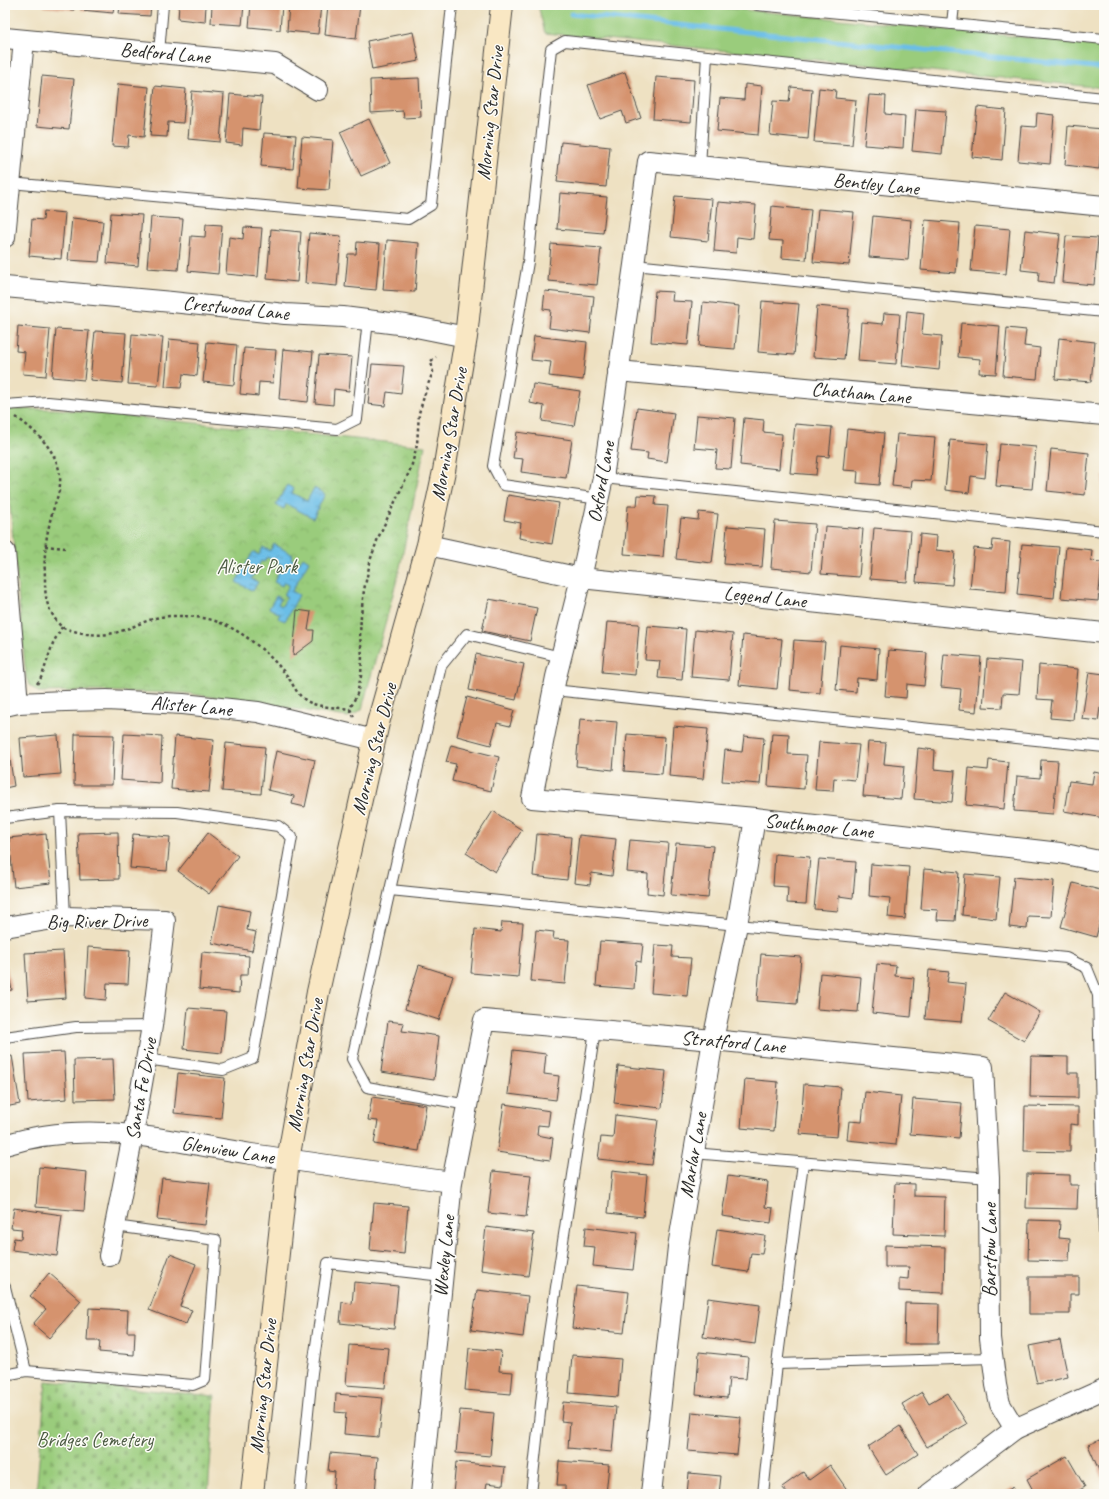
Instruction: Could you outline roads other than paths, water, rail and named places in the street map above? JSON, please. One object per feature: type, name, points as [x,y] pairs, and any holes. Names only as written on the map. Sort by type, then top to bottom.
[{"type":"street","name":"Morning Star Drive","points":[[252,1494],[288,1160],[318,992],[374,740],[428,545],[444,471],[466,337],[502,5]]},
{"type":"street","name":"Bedford Lane","points":[[14,39],[275,64],[318,90]]},
{"type":"street","points":[[5,236],[10,183],[14,39]]},
{"type":"street","name":"Bentley Lane","points":[[648,161],[1104,206]]},
{"type":"street","name":"Oxford Lane","points":[[532,798],[553,690],[581,578],[603,478],[648,161]]},
{"type":"street","name":"Crestwood Lane","points":[[5,287],[285,314],[343,317],[406,325],[466,337]]},
{"type":"street","name":"Chatham Lane","points":[[618,371],[1104,415]]},
{"type":"street","name":"Legend Lane","points":[[428,545],[581,578],[1104,633]]},
{"type":"street","points":[[5,552],[12,704]]},
{"type":"street","name":"Alister Lane","points":[[12,704],[107,700],[184,704],[258,712],[374,740]]},
{"type":"street","name":"Southmoor Lane","points":[[532,798],[755,818],[1060,853],[1104,862]]},
{"type":"street","name":"Marlar Lane","points":[[651,1494],[678,1247],[713,1040],[737,925],[755,818]]},
{"type":"street","name":"Big River Drive","points":[[5,927],[65,917],[165,920]]},
{"type":"street","name":"Santa Fe Drive","points":[[109,1256],[134,1135],[152,1026],[165,920]]},
{"type":"street","name":"Wexley Lane","points":[[421,1494],[452,1182],[484,1020]]},
{"type":"street","name":"Stratford Lane","points":[[484,1020],[713,1040],[983,1067]]},
{"type":"street","name":"Barstow Lane","points":[[983,1067],[989,1178],[990,1338],[1000,1404],[1015,1430]]},
{"type":"street","name":"Glenview Lane","points":[[5,1145],[42,1136],[71,1132],[104,1132],[134,1135],[288,1160],[452,1182]]},
{"type":"street","points":[[929,1494],[1015,1430],[1104,1389]]},
{"type":"lane","points":[[159,53],[163,5]]},
{"type":"lane","points":[[10,183],[408,219],[431,205],[452,5]]},
{"type":"lane","points":[[757,5],[1104,39]]},
{"type":"lane","points":[[952,24],[954,5]]},
{"type":"lane","points":[[599,499],[503,485],[493,466],[528,262],[551,48],[565,41],[1104,98]]},
{"type":"lane","points":[[700,166],[707,56]]},
{"type":"lane","points":[[634,265],[1104,312]]},
{"type":"lane","points":[[5,405],[48,402],[337,429],[357,419],[368,320]]},
{"type":"lane","points":[[603,478],[1104,531]]},
{"type":"lane","points":[[468,1105],[367,1087],[352,1059],[441,666],[467,634],[561,657]]},
{"type":"lane","points":[[553,690],[1104,747]]},
{"type":"lane","points":[[60,811],[65,917]]},
{"type":"lane","points":[[5,818],[60,811],[177,812],[278,826],[292,837],[253,1058],[223,1070],[146,1059]]},
{"type":"lane","points":[[390,890],[1066,958],[1087,968],[1098,995],[1104,1232]]},
{"type":"lane","points":[[5,1037],[76,1027],[152,1026]]},
{"type":"lane","points":[[531,1494],[548,1340],[596,1030]]},
{"type":"lane","points":[[693,1153],[989,1178]]},
{"type":"lane","points":[[763,1494],[777,1364],[803,1163]]},
{"type":"lane","points":[[5,1375],[26,1370],[193,1385],[205,1380],[216,1240],[115,1226]]},
{"type":"lane","points":[[300,1494],[312,1373],[328,1263],[442,1276]]},
{"type":"lane","points":[[5,1287],[26,1370]]},
{"type":"lane","points":[[777,1364],[992,1358]]},
{"type":"water","points":[[287,485],[294,489],[292,493],[307,501],[314,488],[325,494],[313,518],[286,504],[284,509],[276,505]]},
{"type":"water","points":[[274,544],[293,555],[291,559],[299,563],[303,557],[309,561],[292,591],[299,595],[285,621],[278,618],[280,614],[269,608],[276,596],[281,599],[278,604],[282,606],[287,597],[284,595],[289,585],[284,582],[282,586],[274,582],[282,565],[267,557],[264,562],[261,561],[251,579],[258,582],[253,591],[236,582],[253,552],[259,555],[263,547],[270,551]]},
{"type":"waterway","points":[[571,14],[1104,68]]},
{"type":"park label","name":"Alister Park","points":[[257,566]]},
{"type":"park label","name":"Bridges Cemetery","points":[[95,1439]]}]
